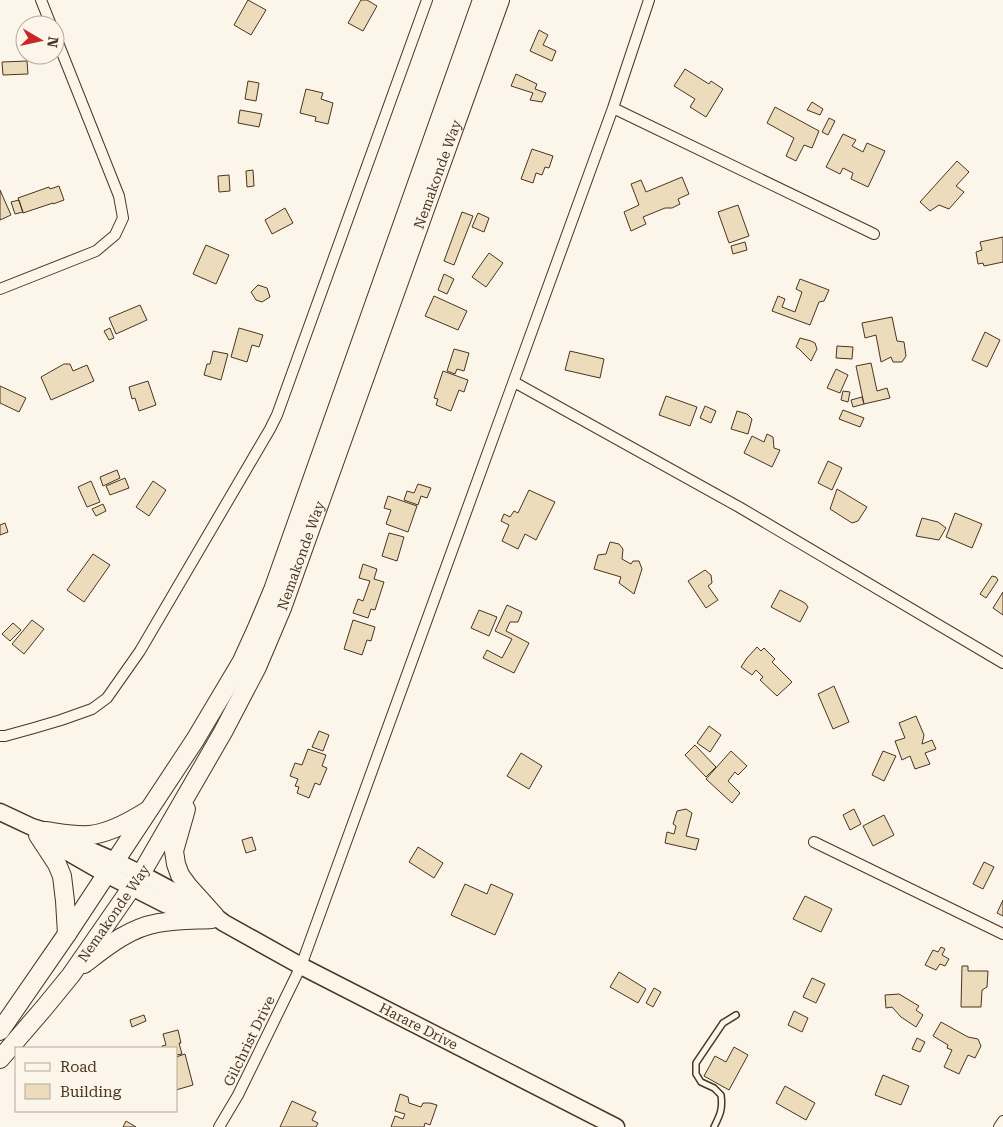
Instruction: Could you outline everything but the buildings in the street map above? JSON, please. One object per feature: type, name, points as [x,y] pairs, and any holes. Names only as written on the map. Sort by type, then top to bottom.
[{"type":"highway","name":"Nemakonde Way","points":[[0,1031],[67,934],[195,740],[242,661],[273,590],[482,0]]},
{"type":"highway","name":"Nemakonde Way","points":[[0,1059],[70,975],[137,880],[223,732],[257,667],[282,608],[500,0]]},
{"type":"highway","points":[[195,780],[174,851],[176,864],[180,875],[188,886],[217,919]]},
{"type":"highway","points":[[39,831],[90,835],[131,821],[149,810]]},
{"type":"highway","points":[[39,831],[62,876],[67,934]]},
{"type":"highway","points":[[70,975],[127,933],[145,926],[158,923],[217,919]]},
{"type":"main road","name":"Harare Drive","points":[[0,812],[137,880],[165,904],[217,919],[301,966],[616,1127]]},
{"type":"street","points":[[41,0],[47,15]]},
{"type":"street","points":[[0,736],[86,712],[107,698],[140,650],[270,430],[320,298],[427,0]]},
{"type":"street","name":"Gilchrist Drive","points":[[219,1127],[238,1096],[301,966],[613,108],[649,0]]},
{"type":"street","points":[[0,289],[96,252],[115,235],[123,218],[119,196],[65,60]]},
{"type":"street","points":[[613,108],[874,234]]},
{"type":"street","points":[[514,382],[739,507],[1003,663]]},
{"type":"street","points":[[814,842],[1003,934]]},
{"type":"street","points":[[999,1127],[1003,1121]]},
{"type":"lane","points":[[714,1127],[722,1107],[721,1095],[714,1088],[701,1082],[696,1074],[696,1063],[723,1023],[736,1015]]}]
